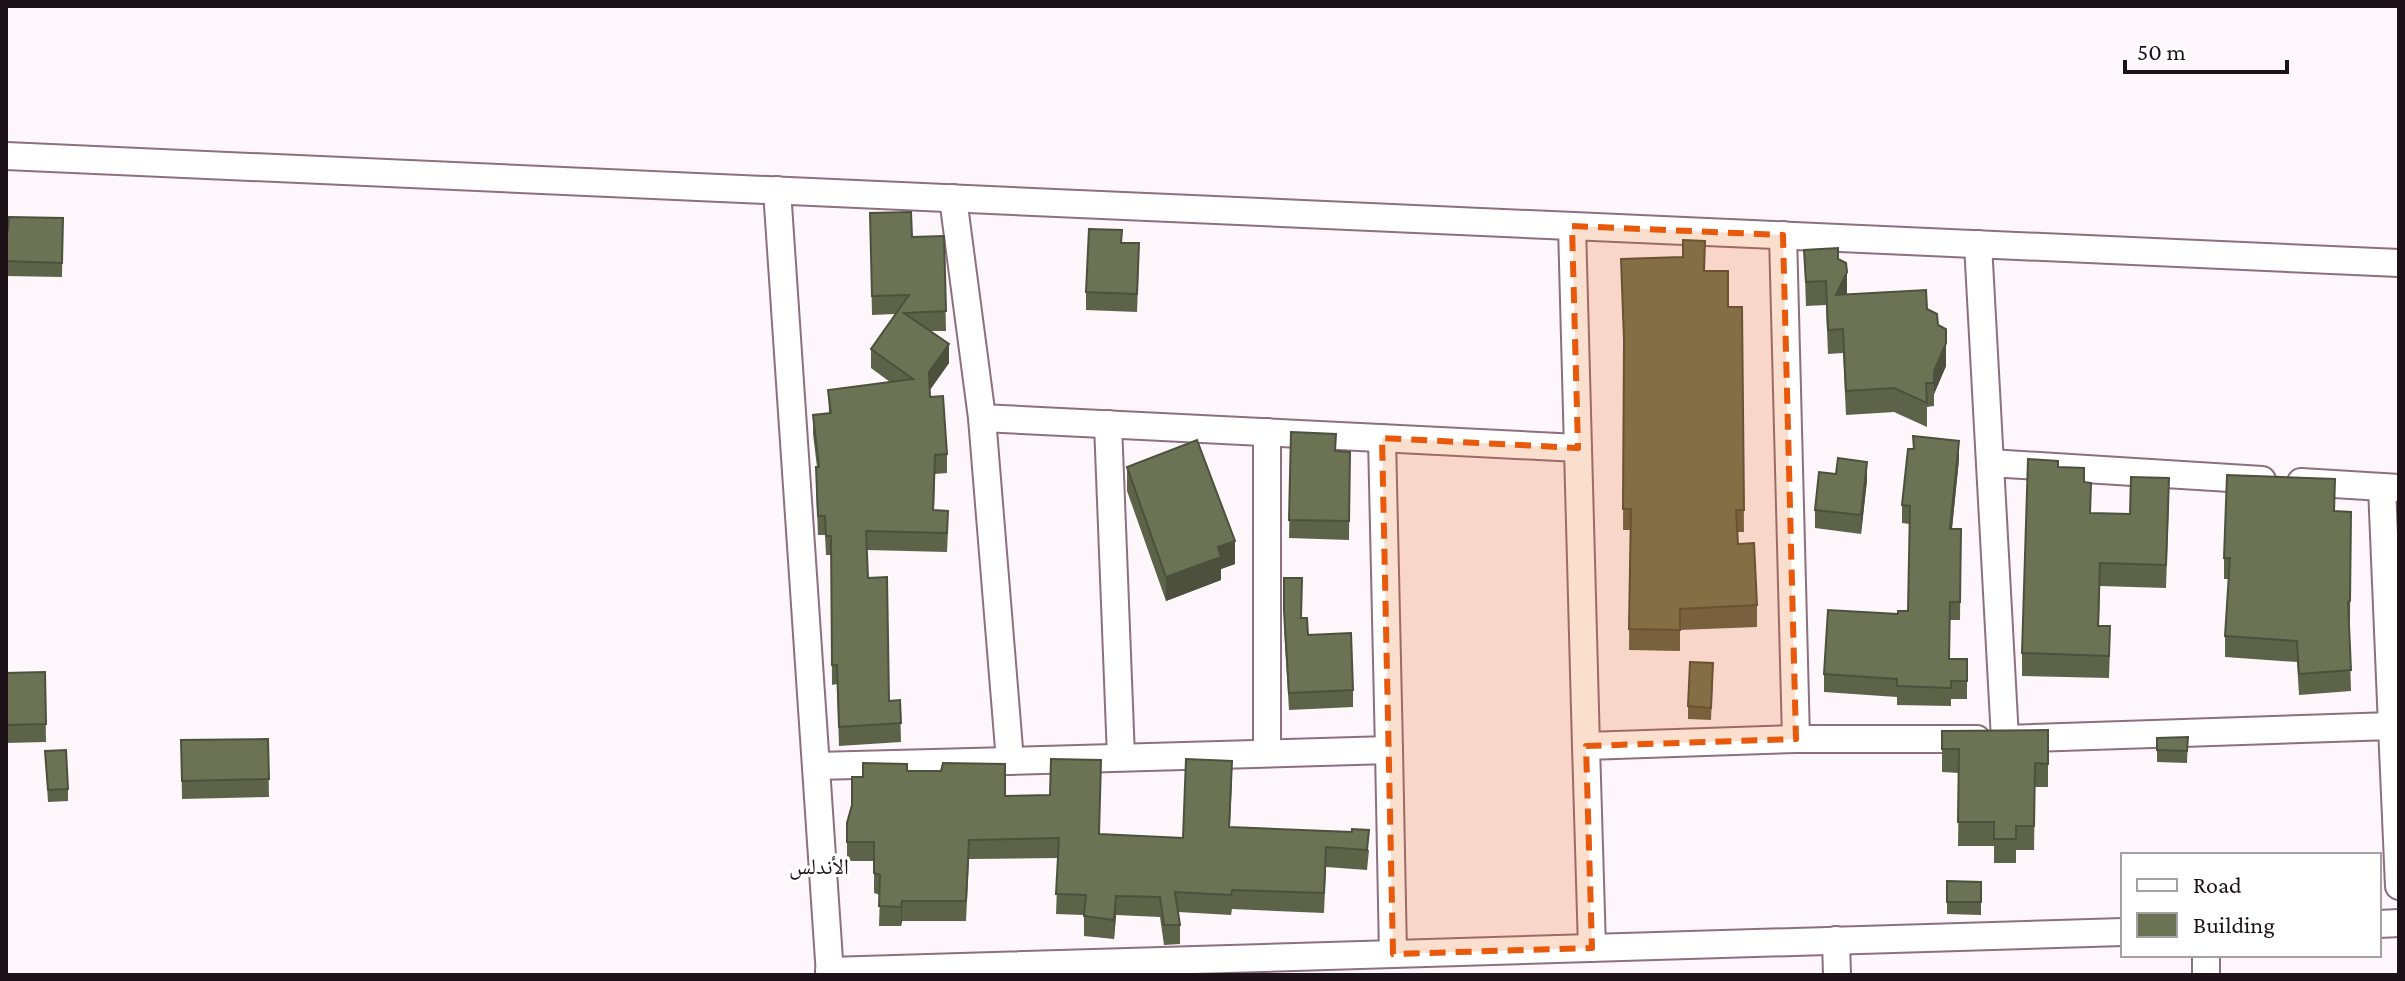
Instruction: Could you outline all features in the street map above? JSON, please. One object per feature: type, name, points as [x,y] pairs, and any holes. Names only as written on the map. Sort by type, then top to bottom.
[{"type":"street","points":[[6,156],[2399,263]]},
{"type":"street","points":[[777,190],[829,973],[1020,970],[1393,954],[2121,932]]},
{"type":"street","points":[[953,198],[982,418],[1010,761]]},
{"type":"street","points":[[1572,226],[1592,948]]},
{"type":"street","points":[[1783,235],[1796,739]]},
{"type":"street","points":[[1978,244],[2005,739]]},
{"type":"street","points":[[982,418],[1578,448]]},
{"type":"street","points":[[1108,424],[1121,757]]},
{"type":"street","points":[[1267,432],[1267,753]]},
{"type":"street","points":[[1382,438],[1393,954]]},
{"type":"street","points":[[1990,463],[2391,487],[2392,726],[2399,886]]},
{"type":"street","points":[[1586,746],[1796,739],[2005,739],[2392,726]]},
{"type":"street","points":[[816,766],[1389,750]]},
{"type":"street","points":[[1836,940],[1837,975]]},
{"type":"highlighted area","points":[[1572,226],[1783,235],[1796,739],[1586,746],[1592,948],[1393,954],[1382,438],[1578,448]]},
{"type":"building","points":[[911,212],[912,237],[944,236],[946,311],[904,313],[949,344],[929,372],[930,397],[943,396],[947,454],[935,455],[933,510],[948,511],[947,533],[866,531],[868,578],[887,577],[889,701],[900,700],[901,723],[839,727],[837,665],[832,665],[831,536],[826,536],[825,516],[818,516],[816,467],[819,467],[813,415],[831,413],[828,390],[913,379],[871,349],[909,295],[872,296],[870,213]]},
{"type":"building","points":[[9,217],[63,218],[62,263],[6,261]]},
{"type":"building","points":[[1089,229],[1122,230],[1121,243],[1139,243],[1137,294],[1086,292]]},
{"type":"building","points":[[1683,240],[1705,241],[1704,271],[1728,271],[1728,307],[1742,307],[1744,510],[1736,510],[1738,544],[1754,543],[1757,605],[1680,609],[1680,630],[1629,629],[1631,509],[1623,509],[1621,259],[1683,257]]},
{"type":"building","points":[[1838,248],[1838,259],[1846,263],[1847,272],[1836,295],[1926,290],[1927,309],[1937,314],[1938,325],[1946,329],[1946,343],[1934,371],[1934,383],[1926,383],[1927,403],[1894,388],[1846,391],[1843,329],[1828,330],[1826,281],[1806,282],[1804,250]]},
{"type":"building","points":[[1291,432],[1336,434],[1335,451],[1350,452],[1349,521],[1289,520]]},
{"type":"building","points":[[1913,436],[1959,441],[1950,529],[1961,529],[1960,602],[1950,602],[1949,659],[1967,659],[1967,681],[1951,681],[1951,688],[1897,686],[1897,679],[1824,674],[1828,610],[1898,614],[1898,611],[1908,611],[1910,506],[1902,505],[1908,449],[1914,449]]},
{"type":"building","points":[[1197,440],[1235,541],[1218,547],[1221,557],[1166,577],[1127,467]]},
{"type":"building","points":[[1838,458],[1867,462],[1861,515],[1815,510],[1819,472],[1836,474]]},
{"type":"building","points":[[2028,459],[2058,461],[2058,467],[2084,468],[2084,482],[2091,483],[2090,513],[2130,514],[2131,477],[2169,478],[2166,565],[2100,563],[2098,626],[2110,626],[2109,656],[2022,653]]},
{"type":"building","points":[[2227,475],[2335,479],[2334,511],[2351,512],[2348,602],[2351,670],[2299,674],[2297,641],[2225,636],[2230,558],[2224,558]]},
{"type":"building","points":[[1284,578],[1302,578],[1301,618],[1307,618],[1308,635],[1351,633],[1353,690],[1289,693]]},
{"type":"building","points":[[1690,662],[1713,663],[1711,708],[1688,706]]},
{"type":"building","points":[[45,672],[46,724],[6,725],[6,673]]},
{"type":"building","points":[[2048,730],[2048,764],[2035,763],[2034,826],[2016,826],[2016,839],[1994,839],[1994,822],[1958,822],[1959,749],[1942,749],[1942,731]]},
{"type":"building","points":[[2188,737],[2187,751],[2157,750],[2157,738]]},
{"type":"building","points":[[268,739],[269,779],[182,781],[181,740]]},
{"type":"building","points":[[66,750],[68,789],[48,790],[45,751]]},
{"type":"building","points":[[1051,759],[1101,760],[1099,834],[1183,838],[1186,759],[1232,761],[1229,827],[1369,830],[1367,850],[1326,847],[1324,893],[1232,890],[1231,895],[1175,892],[1180,925],[1164,925],[1160,897],[1116,896],[1114,920],[1084,916],[1086,895],[1056,894],[1059,838],[969,840],[966,901],[902,901],[901,907],[879,906],[880,875],[874,873],[874,842],[847,842],[852,777],[863,777],[863,763],[907,764],[907,771],[941,771],[943,763],[1005,764],[1005,796],[1050,795]]},
{"type":"building","points":[[1947,881],[1981,882],[1981,902],[1947,902]]},
{"type":"district","name":"الأندلس","points":[[819,866]]}]
